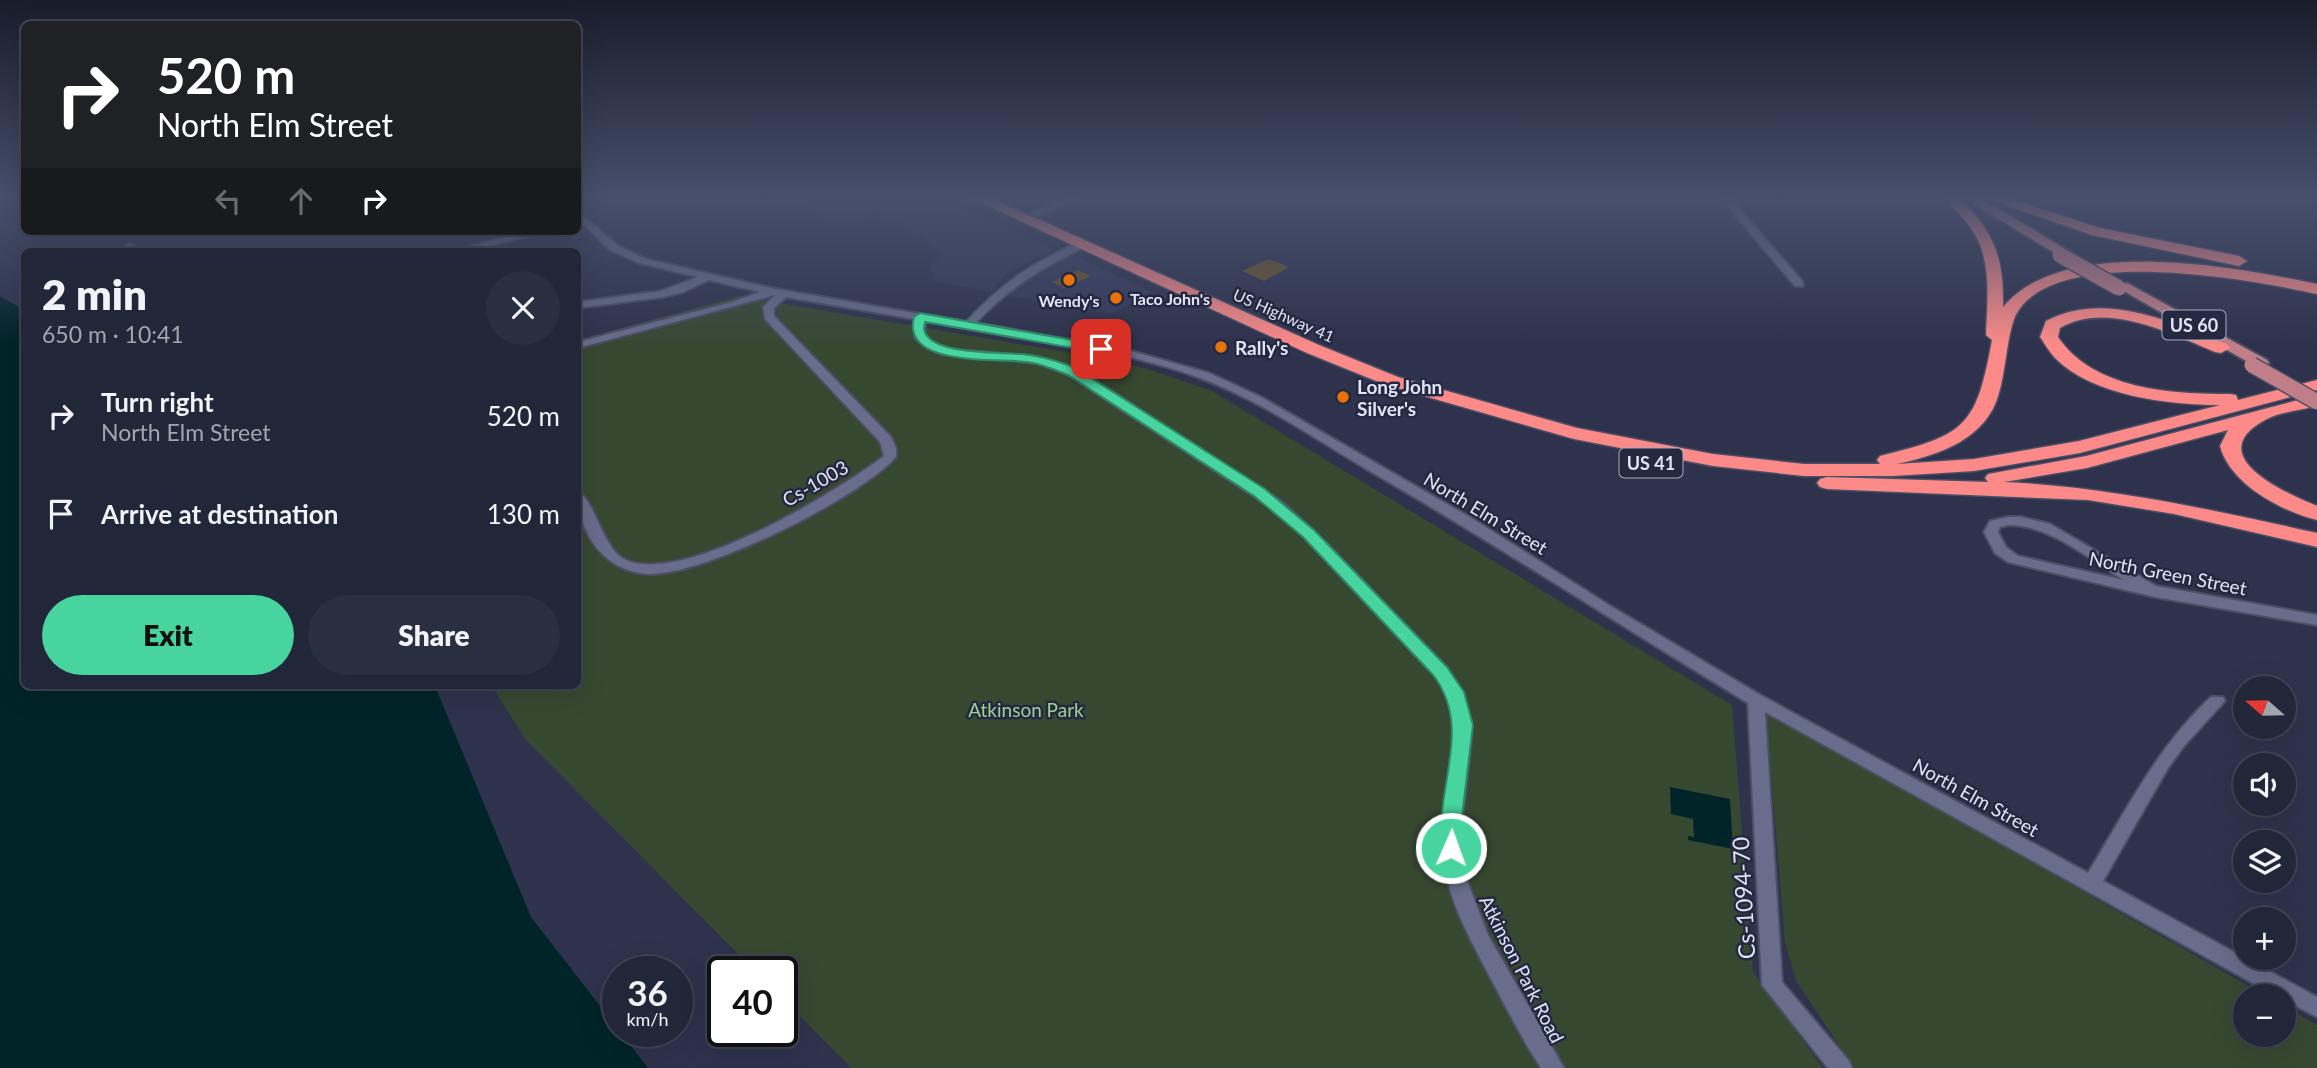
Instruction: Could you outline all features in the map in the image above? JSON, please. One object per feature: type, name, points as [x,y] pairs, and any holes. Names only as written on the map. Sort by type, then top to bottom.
[{"type":"highway","name":"US Highway 41","points":[[1081,245],[1313,349],[1392,380]]},
{"type":"highway","points":[[1988,245],[1994,258],[1993,375]]},
{"type":"highway","points":[[2158,245],[2317,275]]},
{"type":"highway","points":[[1804,470],[1909,456],[1951,439],[1980,417],[1986,405],[2005,319],[2011,308],[2032,288],[2066,275],[2133,267],[2187,269],[2245,275],[2317,289]]},
{"type":"highway","points":[[2221,348],[2156,324],[2105,314],[2065,318],[2052,326],[2049,337],[2062,356],[2074,365],[2101,379],[2134,389],[2202,399],[2273,404]]},
{"type":"highway","name":"US 41","points":[[1392,380],[1574,433],[1626,445],[1713,460],[1804,470],[1921,469],[2012,460],[2273,404],[2317,401]]},
{"type":"highway","name":"US 41","points":[[1392,380],[1426,400],[1494,424],[1580,449],[1770,480],[1869,486],[1923,486],[2058,468],[2273,404],[2317,385]]},
{"type":"highway","points":[[2273,404],[2237,430],[2230,442],[2231,453],[2243,471],[2258,483],[2288,501],[2317,513]]},
{"type":"highway","points":[[1923,486],[2028,489],[2110,497],[2174,508],[2317,540]]},
{"type":"main road","name":"US 60","points":[[2046,245],[2317,401]]},
{"type":"main road","name":"US 60","points":[[2047,245],[2064,255]]},
{"type":"main road","name":"US 60","points":[[2123,288],[2221,348],[2317,394]]},
{"type":"street","name":"North Elm Street","points":[[610,245],[632,257],[777,292],[1148,358],[1205,376],[1240,391],[1468,522],[1607,611],[1756,700],[2317,1008]]},
{"type":"street","points":[[969,325],[998,293],[1018,276],[1081,245]]},
{"type":"street","points":[[1765,245],[1799,284]]},
{"type":"street","points":[[581,305],[648,296],[694,285],[707,276]]},
{"type":"street","points":[[581,344],[777,292]]},
{"type":"street","name":"Cs-1003","points":[[581,503],[600,540],[617,561],[642,569],[666,568],[701,558],[772,529],[843,491],[890,457],[886,440],[769,317],[768,307],[777,292]]},
{"type":"street","name":"Atkinson Park Road","points":[[920,317],[919,336],[937,349],[1039,360],[1073,372],[1259,492],[1309,534],[1441,672],[1455,692],[1462,713],[1463,737],[1451,817],[1451,848],[1457,882],[1488,952],[1538,1046],[1553,1068]]},
{"type":"street","name":"North Green Street","points":[[2155,592],[2059,532],[2040,524],[2022,520],[1995,524],[1991,532],[2000,550],[2013,559],[2155,592],[2317,620]]},
{"type":"street","name":"Cs-1094-70","points":[[1756,700],[1772,985],[1841,1068]]},
{"type":"street","points":[[2092,884],[2148,782],[2197,717],[2217,701]]},
{"type":"shaded area","points":[[930,245],[1043,245],[1054,250],[1016,268],[1002,278],[992,292],[934,281],[929,265],[942,255]]},
{"type":"shaded area","points":[[1072,254],[1154,293],[1111,313],[1002,295],[1042,267]]},
{"type":"shaded area","points":[[0,296],[21,308],[21,689],[436,689],[531,917],[602,1009],[602,1047],[632,1047],[648,1068],[0,1068]]},
{"type":"shaded area","points":[[1670,787],[1730,799],[1733,849],[1688,840],[1688,836],[1694,837],[1693,819],[1671,814]]},
{"type":"green space","name":"Atkinson Park","points":[[739,296],[1145,368],[1212,391],[1732,705],[1753,972],[1823,1068],[851,1068],[798,1014],[798,956],[740,956],[525,739],[494,689],[581,689],[581,339]]},
{"type":"green space","points":[[1766,711],[2245,984],[2233,984],[2233,1047],[2296,1047],[2296,1013],[2317,1025],[2317,1068],[1854,1068],[1796,981],[1785,943]]},
{"type":"building","points":[[1269,259],[1289,267],[1264,281],[1242,271]]},
{"type":"building","name":"Wendy's","points":[[1078,270],[1091,276],[1064,288],[1052,282]]},
{"type":"place","name":"Wendy's","points":[[1069,280]]},
{"type":"place","name":"Taco John's","points":[[1116,298]]},
{"type":"place","name":"Rally's","points":[[1221,347]]},
{"type":"place","name":"Long John Silver's","points":[[1343,397]]},
{"type":"route","points":[[1101,349],[920,317],[917,329],[925,343],[945,352],[1027,358],[1052,363],[1073,372],[1259,492],[1309,534],[1441,672],[1460,702],[1463,737],[1451,817],[1451,848]]}]
